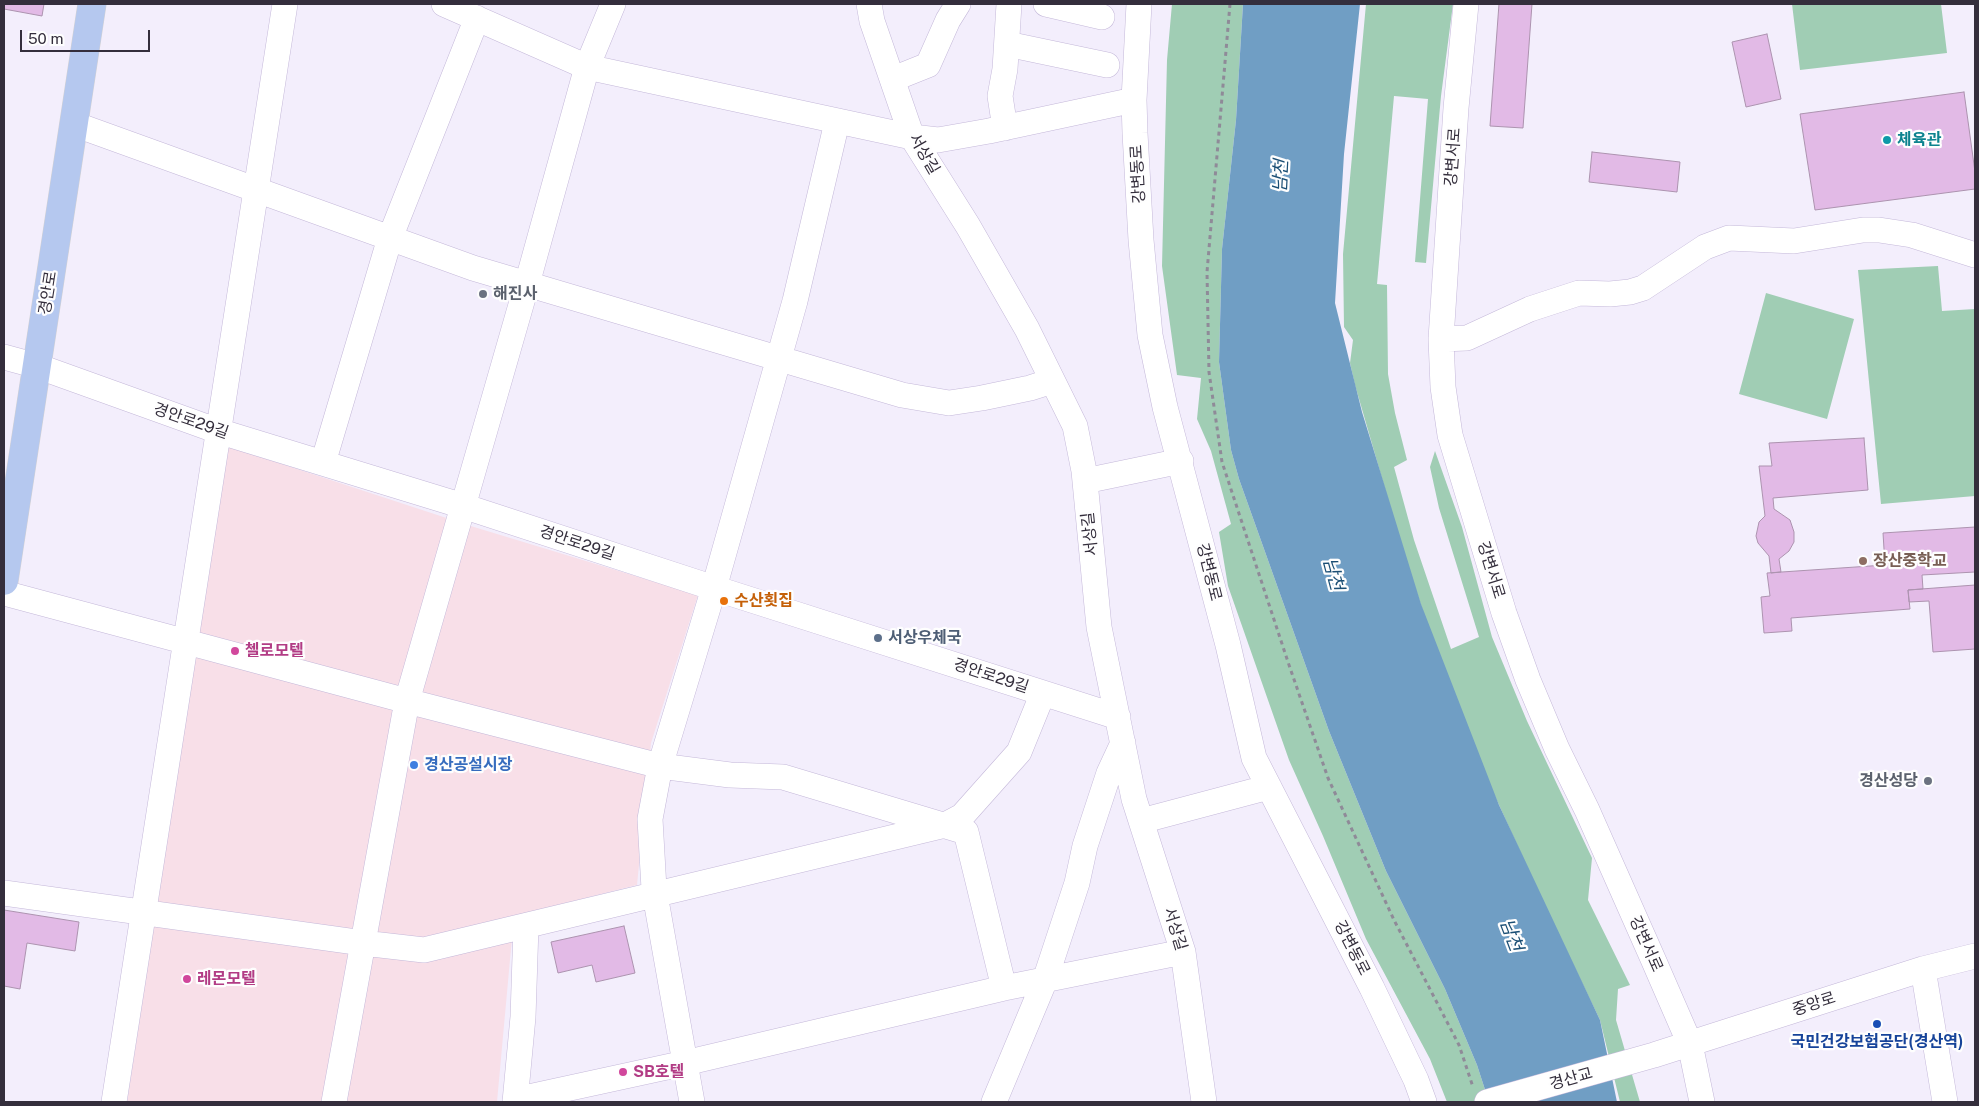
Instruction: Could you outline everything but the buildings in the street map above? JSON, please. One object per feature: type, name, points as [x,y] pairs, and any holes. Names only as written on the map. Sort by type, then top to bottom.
[{"type":"main road","name":"경안로","points":[[4,581],[13,512],[92,4]]},
{"type":"street","points":[[114,1102],[285,4]]},
{"type":"street","points":[[444,4],[587,66],[912,137],[938,140],[1005,128],[1134,100]]},
{"type":"street","points":[[334,1102],[407,701],[527,284],[587,66],[614,4]]},
{"type":"street","name":"서상길","points":[[869,4],[872,21],[912,137],[973,234],[1027,329],[1075,426],[1084,481],[1099,627],[1134,799],[1182,952],[1204,1102]]},
{"type":"street","points":[[893,79],[928,65],[948,20],[958,4]]},
{"type":"street","points":[[1005,128],[1000,96],[1007,44],[1006,22],[1009,4]]},
{"type":"street","points":[[1046,4],[1102,17]]},
{"type":"street","name":"강변동로","points":[[1139,4],[1134,100],[1141,240],[1150,336],[1165,408],[1181,461],[1228,645],[1254,758],[1380,1005],[1416,1080],[1424,1102]]},
{"type":"street","name":"강변서로","points":[[1466,4],[1456,108],[1441,339],[1443,387],[1450,435],[1519,655],[1557,750],[1591,819],[1690,1044],[1702,1102]]},
{"type":"street","points":[[323,463],[390,238],[477,18]]},
{"type":"street","points":[[1007,44],[1107,65]]},
{"type":"street","points":[[692,1102],[655,895],[650,819],[660,766],[714,588],[795,301],[837,122]]},
{"type":"street","points":[[74,124],[473,268],[902,395],[948,403],[1030,388],[1052,381]]},
{"type":"street","points":[[1441,339],[1467,338],[1530,309],[1578,293],[1610,294],[1630,292],[1643,288],[1705,247],[1729,238],[1794,241],[1863,230],[1879,230],[1912,235],[1975,255]]},
{"type":"street","name":"경안로29길","points":[[4,357],[37,366],[218,431],[463,506],[1118,716]]},
{"type":"street","points":[[1084,481],[1181,461]]},
{"type":"street","points":[[4,593],[407,701],[660,766],[730,775],[783,777],[966,832],[1004,988]]},
{"type":"street","points":[[4,893],[424,950],[945,825],[962,816],[1019,752],[1043,693]]},
{"type":"street","points":[[994,1102],[1045,980],[1077,883],[1085,846],[1109,773],[1123,743]]},
{"type":"street","points":[[1141,821],[1269,787]]},
{"type":"street","points":[[526,926],[523,1017],[515,1101],[1004,988],[1182,952]]},
{"type":"street","name":"중앙로","points":[[1654,1056],[1923,969],[1975,956]]},
{"type":"street","points":[[1923,969],[1945,1102]]},
{"type":"street","name":"경산교","points":[[1481,1099],[1654,1056]]},
{"type":"path","points":[[1230,4],[1207,272],[1210,372],[1222,462],[1328,778],[1394,920],[1459,1045],[1481,1099]]},
{"type":"shaded area","name":"경산공설시장","points":[[227,446],[474,527],[698,595],[651,743],[637,885],[514,916],[497,1102],[127,1102]]},
{"type":"green space","points":[[1172,4],[1243,4],[1236,120],[1222,249],[1219,362],[1231,450],[1239,479],[1329,731],[1386,871],[1445,989],[1477,1065],[1489,1102],[1447,1102],[1430,1059],[1366,939],[1289,760],[1228,586],[1219,532],[1231,524],[1211,451],[1197,419],[1201,378],[1177,375],[1162,266],[1167,60]]},
{"type":"green space","points":[[1366,4],[1453,4],[1441,96],[1426,263],[1415,262],[1428,99],[1394,96],[1377,284],[1387,285],[1388,374],[1395,413],[1407,460],[1394,467],[1414,540],[1451,649],[1479,637],[1439,508],[1430,467],[1435,451],[1462,527],[1492,637],[1527,721],[1592,858],[1588,900],[1630,985],[1618,989],[1616,1020],[1640,1102],[1620,1102],[1600,1020],[1489,783],[1443,671],[1403,551],[1355,385],[1350,363],[1353,340],[1344,327],[1343,254]]},
{"type":"green space","points":[[1792,4],[1941,4],[1947,53],[1800,70]]},
{"type":"green space","points":[[1938,266],[1942,311],[1975,309],[1975,496],[1881,504],[1858,270]]},
{"type":"green space","points":[[1766,293],[1854,319],[1827,419],[1739,394]]},
{"type":"water","name":"남천","points":[[1243,4],[1360,4],[1344,154],[1335,303],[1362,412],[1421,604],[1499,805],[1600,1020],[1617,1102],[1489,1102],[1477,1065],[1445,989],[1386,871],[1329,731],[1239,479],[1231,450],[1219,362],[1222,249],[1236,120]]},
{"type":"place","name":"체육관","points":[[1887,140]]},
{"type":"place","name":"해진사","points":[[483,294]]},
{"type":"place","name":"장산중학교","points":[[1863,561]]},
{"type":"place","name":"수산횟집","points":[[724,601]]},
{"type":"place","name":"서상우체국","points":[[878,638]]},
{"type":"place","name":"첼로모텔","points":[[235,651]]},
{"type":"place","name":"경산공설시장","points":[[414,765]]},
{"type":"place","name":"경산성당","points":[[1928,781]]},
{"type":"place","name":"레몬모텔","points":[[187,979]]},
{"type":"place","name":"국민건강보험공단(경산역)","points":[[1877,1024]]},
{"type":"place","name":"SB호텔","points":[[623,1072]]}]
